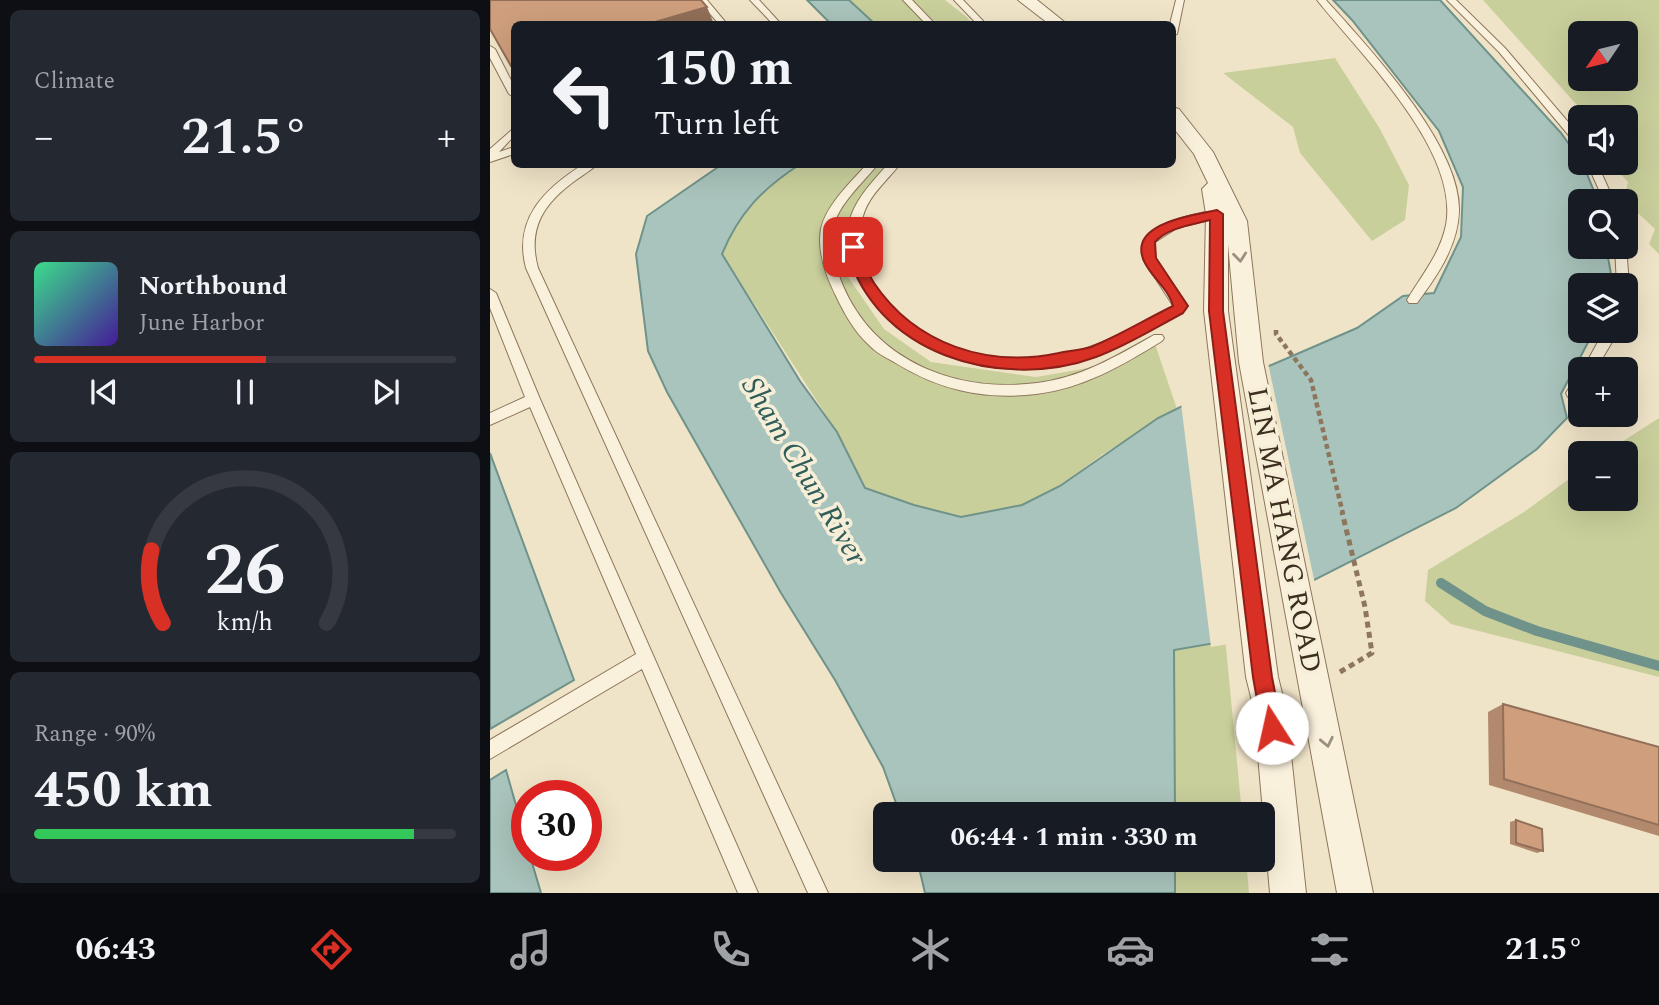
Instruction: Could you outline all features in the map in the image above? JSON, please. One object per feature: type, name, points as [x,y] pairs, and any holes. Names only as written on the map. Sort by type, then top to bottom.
[{"type":"street","points":[[1026,0],[1055,21]]},
{"type":"street","name":"LIN MA HANG ROAD","points":[[1176,118],[1192,136],[1212,170],[1212,195],[1224,212],[1236,221],[1251,362],[1355,893]]},
{"type":"street","name":"LIN MA HANG ROAD","points":[[1224,212],[1216,311],[1262,677],[1270,709],[1288,893]]},
{"type":"lane","points":[[702,0],[720,21]]},
{"type":"lane","points":[[754,0],[774,21]]},
{"type":"lane","points":[[907,0],[928,21]]},
{"type":"lane","points":[[958,0],[979,21]]},
{"type":"lane","points":[[1175,21],[1180,0]]},
{"type":"lane","points":[[1321,0],[1389,79],[1440,158],[1453,197],[1451,230],[1434,272],[1413,300]]},
{"type":"lane","points":[[1451,0],[1502,50],[1568,128]]},
{"type":"lane","points":[[490,49],[511,88]]},
{"type":"lane","points":[[490,157],[511,134]]},
{"type":"lane","points":[[490,157],[511,151]]},
{"type":"lane","points":[[587,168],[556,190],[537,213],[530,230],[527,249],[533,269],[552,317],[818,893]]},
{"type":"lane","points":[[869,168],[854,184],[827,227],[827,256],[834,282],[872,341],[937,381],[987,388],[1036,389],[1106,369],[1157,338]]},
{"type":"lane","points":[[891,168],[860,208],[853,238],[855,256],[863,276],[884,306],[903,326],[929,343],[990,362],[1019,364],[1057,361],[1111,345],[1178,310],[1181,306],[1176,296],[1149,259],[1149,241],[1157,232],[1167,228],[1224,212]]},
{"type":"lane","points":[[490,293],[533,399],[748,893]]},
{"type":"lane","points":[[490,419],[533,399]]},
{"type":"lane","points":[[490,750],[646,657]]},
{"type":"path","points":[[1276,334],[1311,380],[1365,607],[1372,653],[1314,681]]},
{"type":"green space","points":[[848,0],[945,0],[970,21],[871,21]]},
{"type":"green space","points":[[1483,0],[1659,0],[1659,254],[1649,244],[1655,229],[1638,213],[1638,189],[1626,189],[1628,182],[1621,175],[1638,175],[1638,105],[1577,105]]},
{"type":"green space","points":[[1335,58],[1380,129],[1409,185],[1405,220],[1372,241],[1300,153],[1293,127],[1223,73]]},
{"type":"green space","points":[[795,168],[885,168],[860,197],[843,234],[848,277],[884,329],[931,362],[1036,377],[1094,367],[1152,335],[1177,409],[1103,454],[1060,486],[1023,505],[961,517],[914,505],[866,488],[837,432],[722,254],[744,214],[774,183]]},
{"type":"green space","points":[[1659,418],[1659,677],[1451,624],[1425,601],[1428,570],[1524,512],[1568,480],[1568,511],[1638,511],[1638,441],[1623,441]]},
{"type":"green space","points":[[1225,637],[1241,802],[1175,802],[1174,650]]},
{"type":"green space","points":[[1175,872],[1247,872],[1249,893],[1175,893]]},
{"type":"water","points":[[807,0],[849,0],[872,21],[828,21]]},
{"type":"water","name":"Sham Chun River","points":[[1333,0],[1440,0],[1561,133],[1568,143],[1568,175],[1587,175],[1593,189],[1568,189],[1568,259],[1608,259],[1611,273],[1568,273],[1568,343],[1588,343],[1580,357],[1568,357],[1568,381],[1561,394],[1567,418],[1537,449],[1456,508],[1263,606],[1256,636],[1174,650],[1175,802],[896,802],[883,767],[667,392],[648,351],[636,254],[647,216],[717,168],[795,168],[753,203],[736,226],[722,254],[800,381],[837,432],[865,488],[914,505],[961,517],[1022,505],[1060,486],[1158,418],[1225,385],[1357,328],[1403,296],[1434,293],[1461,237],[1463,187],[1439,131],[1352,20]]},
{"type":"water","points":[[490,453],[574,680],[490,729]]},
{"type":"water","points":[[506,770],[511,788],[511,871],[534,871],[541,893],[490,893],[490,780]]},
{"type":"water","points":[[920,872],[1175,872],[1175,893],[925,893]]},
{"type":"pier","points":[[1268,363],[1315,584],[1266,609],[1258,639],[1211,647],[1181,403]]},
{"type":"building","points":[[490,0],[701,0],[707,7],[658,21],[511,21],[511,66],[490,29]]},
{"type":"building","points":[[1503,704],[1659,747],[1659,825],[1504,779]]},
{"type":"building","points":[[1516,820],[1542,829],[1543,851],[1516,843]]},
{"type":"waterway","points":[[1441,583],[1485,611],[1537,631],[1659,666]]},
{"type":"route","points":[[853,247],[863,276],[884,306],[903,326],[929,343],[981,360],[1037,364],[1076,357],[1111,345],[1178,310],[1181,306],[1176,296],[1149,259],[1149,241],[1157,232],[1176,224],[1217,214],[1216,311],[1262,677],[1272,728]]}]
